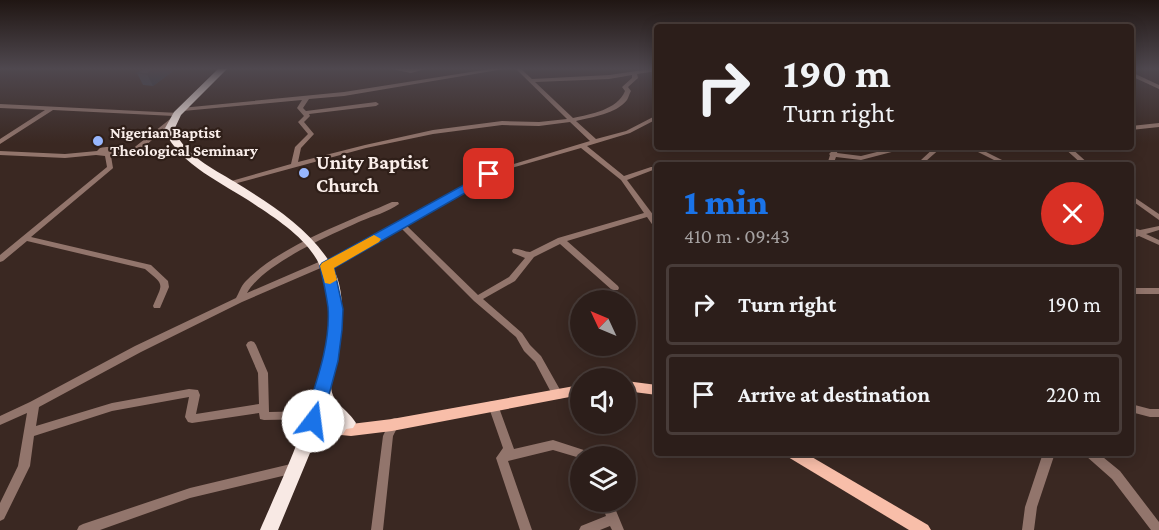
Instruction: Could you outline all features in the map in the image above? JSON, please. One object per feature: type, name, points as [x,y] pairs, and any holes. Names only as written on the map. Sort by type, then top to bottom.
[{"type":"highway","points":[[199,93],[179,113],[170,130],[172,137],[185,152],[279,215],[311,243],[326,265],[335,309],[330,361],[313,421],[283,502],[269,530]]},
{"type":"highway","points":[[303,449],[343,426],[330,405],[323,385]]},
{"type":"main road","points":[[636,387],[654,390]]},
{"type":"main road","points":[[313,421],[343,426],[400,422],[570,392]]},
{"type":"main road","points":[[798,456],[923,530]]},
{"type":"street","points":[[0,106],[179,113],[348,93]]},
{"type":"street","points":[[544,93],[596,142]]},
{"type":"street","points":[[231,183],[438,131],[503,123],[543,124],[597,114],[619,105],[627,98],[628,93]]},
{"type":"street","points":[[294,166],[298,147],[311,134],[301,122],[307,116],[300,108],[307,97]]},
{"type":"street","points":[[304,113],[376,104]]},
{"type":"street","points":[[0,142],[52,108]]},
{"type":"street","points":[[134,150],[179,113]]},
{"type":"street","points":[[0,421],[138,349],[239,300],[326,265],[499,170],[628,132],[654,119]]},
{"type":"street","points":[[1134,128],[1159,125]]},
{"type":"street","points":[[583,146],[623,179],[654,221]]},
{"type":"street","points":[[0,153],[65,156],[98,153],[105,148],[113,152],[134,150],[185,152]]},
{"type":"street","points":[[831,162],[834,150]]},
{"type":"street","points":[[832,154],[861,158],[893,150]]},
{"type":"street","points":[[923,162],[936,150]]},
{"type":"street","points":[[978,150],[1004,162]]},
{"type":"street","points":[[1070,150],[1084,162]]},
{"type":"street","points":[[0,259],[110,168],[113,152]]},
{"type":"street","points":[[623,179],[654,168]]},
{"type":"street","points":[[1134,199],[1159,218]]},
{"type":"street","points":[[239,300],[241,291],[274,261],[396,204]]},
{"type":"street","points":[[477,299],[512,279],[531,255],[561,240],[649,214]]},
{"type":"street","points":[[401,224],[477,299],[519,335],[526,348],[538,359],[558,394]]},
{"type":"street","points":[[1134,233],[1159,228]]},
{"type":"street","points":[[1134,233],[1159,243]]},
{"type":"street","points":[[25,238],[148,267],[164,281],[165,287],[157,306]]},
{"type":"street","points":[[561,240],[615,288]]},
{"type":"street","points":[[516,251],[531,255]]},
{"type":"street","points":[[1134,291],[1159,291]]},
{"type":"street","points":[[251,345],[263,373],[262,408],[264,416],[313,421]]},
{"type":"street","points":[[29,432],[112,407],[189,393],[195,395],[190,417],[192,419],[262,408]]},
{"type":"street","points":[[0,515],[24,466],[34,405]]},
{"type":"street","points":[[493,405],[509,449],[502,458]]},
{"type":"street","points":[[1134,409],[1150,414],[1159,412]]},
{"type":"street","points":[[377,530],[388,436],[400,422]]},
{"type":"street","points":[[502,458],[554,445],[570,449]]},
{"type":"street","points":[[1028,530],[1031,507],[1048,456]]},
{"type":"street","points":[[1093,456],[1116,476],[1158,530]]},
{"type":"street","points":[[502,458],[526,530]]},
{"type":"street","points":[[84,530],[109,525],[190,492],[296,468]]},
{"type":"street","points":[[585,530],[616,525]]},
{"type":"slow traffic","points":[[330,280],[327,266],[374,239]]},
{"type":"place","name":"Nigerian Baptist Theological Seminary","points":[[98,141]]},
{"type":"place","name":"Unity Baptist Church","points":[[304,173]]},
{"type":"route","points":[[313,421],[330,361],[334,330],[333,290],[327,266],[489,174]]}]
